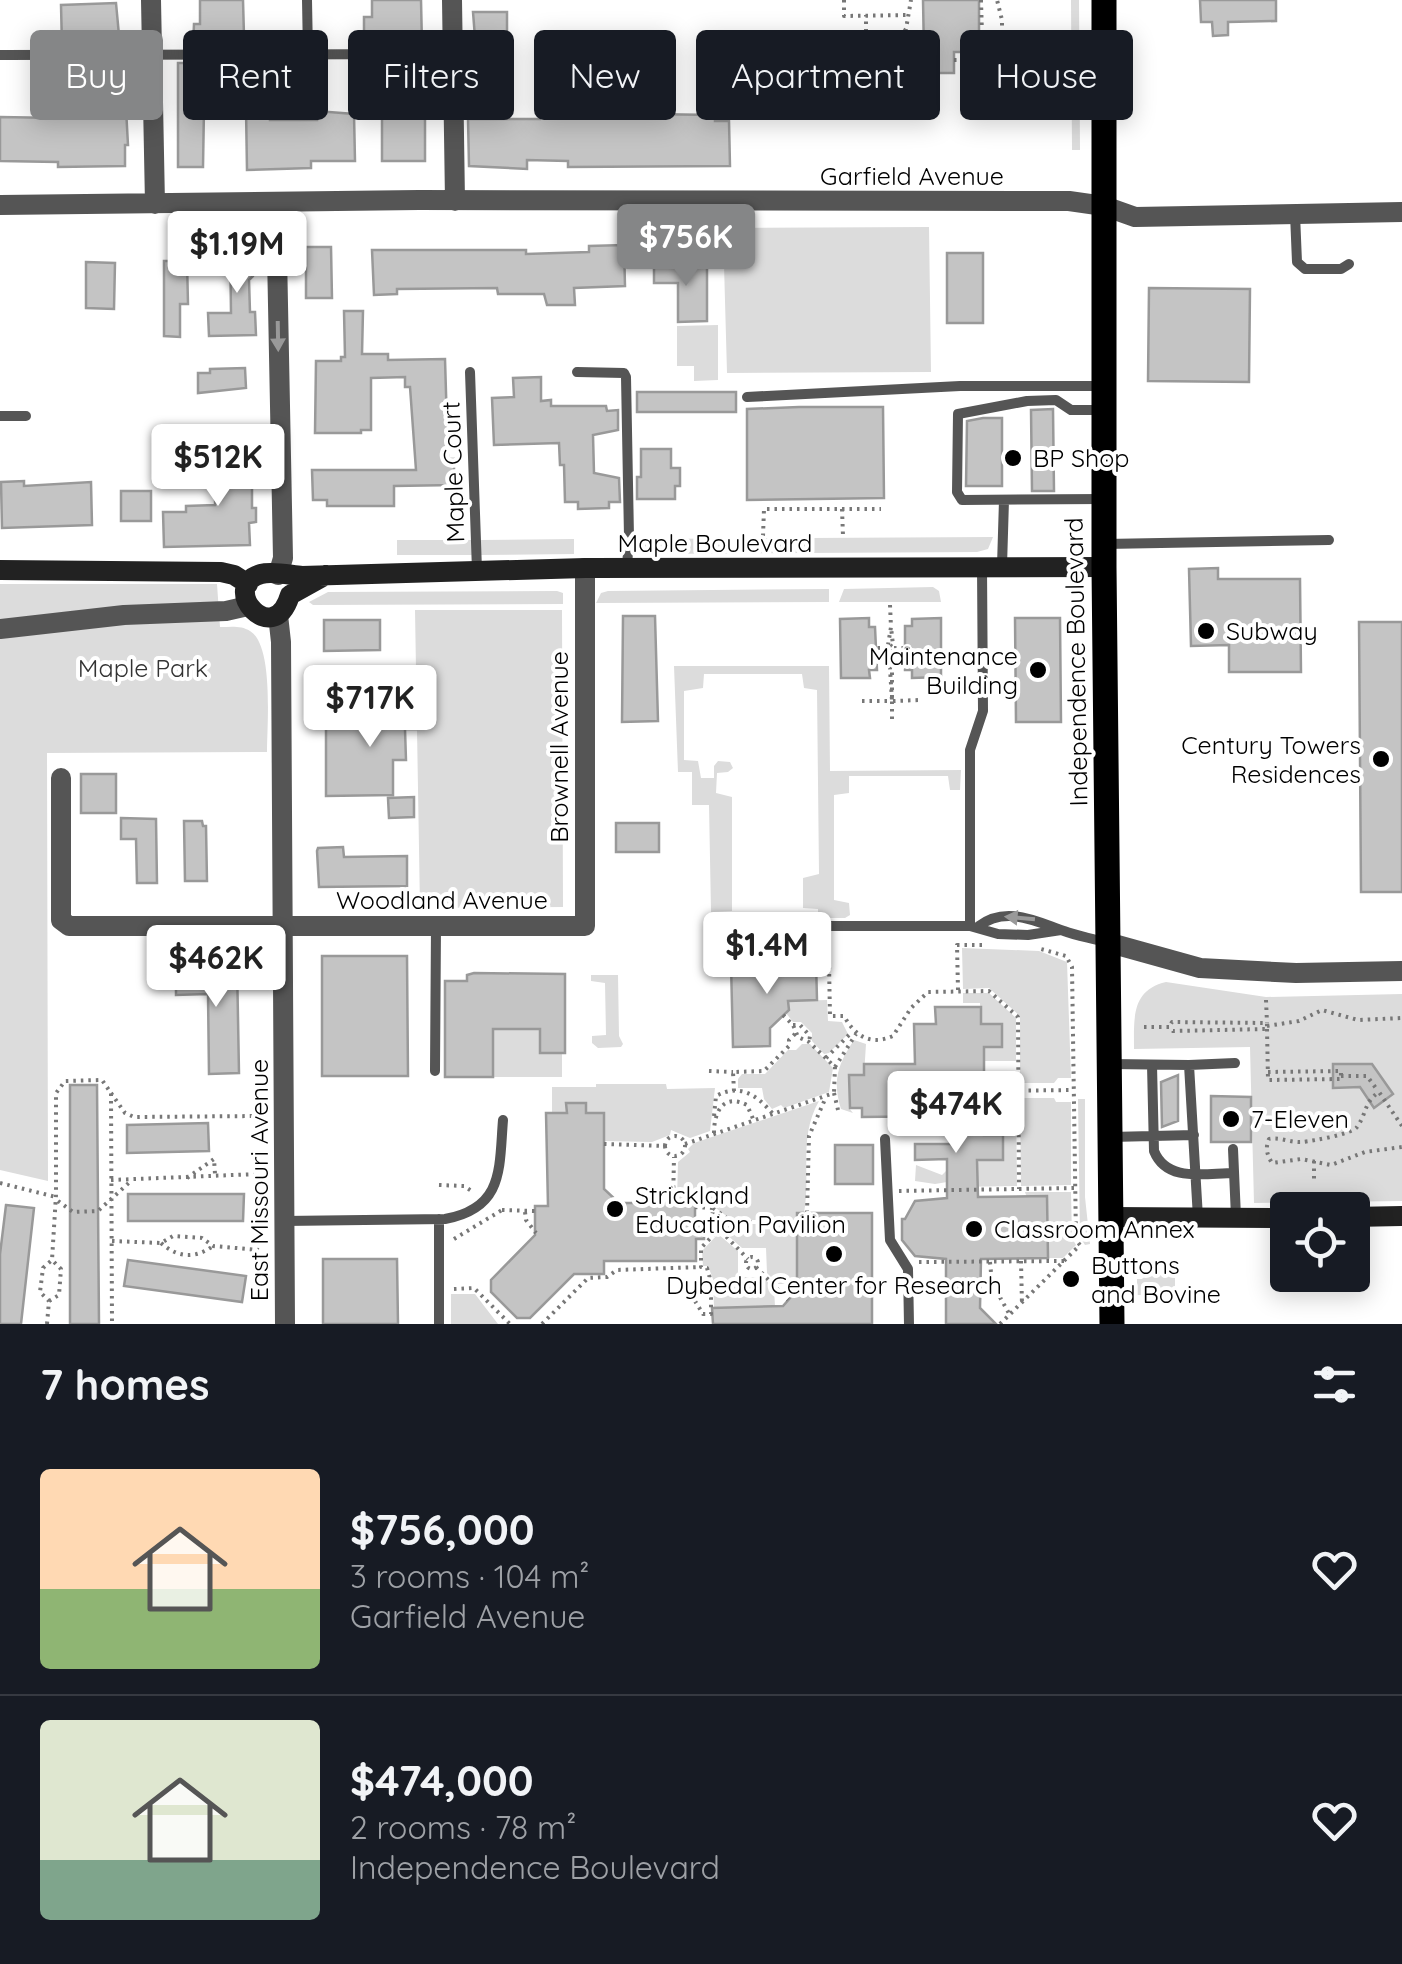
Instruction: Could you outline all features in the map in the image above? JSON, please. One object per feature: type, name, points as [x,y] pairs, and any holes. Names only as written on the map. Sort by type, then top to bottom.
[{"type":"main road","name":"Independence Boulevard","points":[[1104,0],[1104,556],[1112,1324]]},
{"type":"street","points":[[151,0],[152,30]]},
{"type":"street","points":[[452,0],[452,30]]},
{"type":"street","points":[[153,120],[155,204]]},
{"type":"street","points":[[454,120],[456,201]]},
{"type":"street","name":"Garfield Avenue","points":[[0,204],[1069,201],[1104,206],[1135,217],[1402,212]]},
{"type":"street","points":[[276,203],[283,558],[278,575],[287,584],[290,595]]},
{"type":"street","name":"Maple Boulevard","points":[[248,584],[266,572],[326,575],[585,568],[992,568],[1104,556]]},
{"type":"street","name":"Brownell Avenue","points":[[584,926],[585,568]]},
{"type":"street","points":[[0,570],[221,572],[248,584],[245,595],[256,614],[266,618],[278,615]]},
{"type":"street","name":"Maple Boulevard","points":[[278,615],[290,595],[326,575]]},
{"type":"street","points":[[0,630],[248,606]]},
{"type":"street","name":"East Missouri Avenue","points":[[278,615],[285,1324]]},
{"type":"street","name":"Woodland Avenue","points":[[61,778],[61,920],[69,926],[584,926]]},
{"type":"street","points":[[1110,943],[1200,968],[1296,973],[1402,971]]},
{"type":"street","points":[[1370,1217],[1402,1216]]},
{"type":"street","points":[[1111,1217],[1270,1218]]},
{"type":"lane","points":[[307,0],[308,30]]},
{"type":"lane","points":[[0,55],[30,55]]},
{"type":"lane","points":[[1295,214],[1297,262],[1305,269],[1349,264]]},
{"type":"lane","name":"Maple Court","points":[[470,372],[477,571]]},
{"type":"lane","points":[[577,372],[624,373],[626,377],[630,537],[627,568]]},
{"type":"lane","points":[[747,396],[960,386],[1104,398]]},
{"type":"lane","points":[[1104,398],[1070,410],[1056,400],[1027,400],[958,414],[956,492],[962,500],[1104,499]]},
{"type":"lane","points":[[0,416],[26,416]]},
{"type":"lane","points":[[974,926],[970,750],[983,711],[992,568],[1004,500]]},
{"type":"lane","points":[[1104,556],[1329,540]]},
{"type":"lane","points":[[974,926],[990,917],[1033,918],[1060,930],[1110,943]]},
{"type":"lane","points":[[434,1071],[436,925]]},
{"type":"lane","points":[[794,926],[974,926],[1016,935],[1060,930]]},
{"type":"lane","points":[[1110,1064],[1235,1063]]},
{"type":"lane","points":[[1152,1065],[1156,1105],[1153,1136],[1158,1160],[1168,1171],[1234,1172]]},
{"type":"lane","points":[[1189,1065],[1198,1218]]},
{"type":"lane","points":[[1178,1102],[1191,1100]]},
{"type":"lane","points":[[284,1220],[464,1216],[479,1207],[494,1188],[503,1120]]},
{"type":"lane","points":[[1111,1137],[1194,1135]]},
{"type":"lane","points":[[885,1139],[890,1240],[904,1262],[910,1285],[909,1324]]},
{"type":"lane","points":[[1234,1149],[1236,1218]]},
{"type":"lane","points":[[439,1324],[440,1219]]},
{"type":"path","points":[[844,0],[844,16],[908,15]]},
{"type":"path","points":[[905,30],[911,0]]},
{"type":"path","points":[[981,0],[982,30]]},
{"type":"path","points":[[997,0],[1001,30]]},
{"type":"path","points":[[866,16],[866,30]]},
{"type":"path","points":[[954,60],[960,60]]},
{"type":"path","points":[[764,536],[764,509],[882,509]]},
{"type":"path","points":[[842,509],[843,536]]},
{"type":"path","points":[[890,606],[892,718]]},
{"type":"path","points":[[870,648],[912,648]]},
{"type":"path","points":[[862,701],[920,700]]},
{"type":"path","points":[[815,938],[814,956],[829,965],[830,1016],[844,1016],[854,1033],[877,1040],[893,1036],[928,992],[989,990],[1018,1017],[1021,1196]]},
{"type":"path","points":[[958,990],[957,945],[995,945]]},
{"type":"path","points":[[1000,1324],[1080,1244],[1076,1240],[1074,1188],[1071,962],[1066,956],[1028,946]]},
{"type":"path","points":[[1266,1000],[1268,1080],[1367,1076],[1402,1126]]},
{"type":"path","points":[[1144,1027],[1173,1030],[1267,1026],[1299,1021],[1322,1010],[1358,1020],[1402,1018]]},
{"type":"path","points":[[784,1015],[795,1034],[810,1042],[835,1067]]},
{"type":"path","points":[[793,1025],[800,1025],[810,1036],[810,1042]]},
{"type":"path","points":[[826,1058],[854,1033]]},
{"type":"path","points":[[838,1110],[835,1067],[854,1033]]},
{"type":"path","points":[[710,1071],[764,1072],[795,1034]]},
{"type":"path","points":[[789,1046],[796,1046],[801,1040]]},
{"type":"path","points":[[733,1072],[734,1091]]},
{"type":"path","points":[[49,1301],[59,1294],[60,1269],[52,1260],[56,1093],[65,1081],[102,1080],[125,1113],[134,1117],[258,1116]]},
{"type":"path","points":[[990,1091],[1073,1090]]},
{"type":"path","points":[[714,1133],[716,1096],[734,1091],[754,1094],[773,1114]]},
{"type":"path","points":[[1379,1092],[1366,1104],[1350,1134],[1298,1142],[1269,1139],[1266,1145],[1272,1163],[1301,1159],[1331,1165],[1366,1152],[1402,1147]]},
{"type":"path","points":[[111,1093],[112,1324]]},
{"type":"path","points":[[685,1144],[834,1093]]},
{"type":"path","points":[[746,1104],[754,1094]]},
{"type":"path","points":[[808,1213],[809,1136],[826,1096]]},
{"type":"path","points":[[714,1116],[728,1102],[746,1104]]},
{"type":"path","points":[[746,1104],[754,1121]]},
{"type":"path","points":[[751,1112],[766,1106]]},
{"type":"path","points":[[675,1136],[685,1144],[682,1153],[674,1156],[668,1154],[665,1146],[675,1136]]},
{"type":"path","points":[[604,1144],[665,1146]]},
{"type":"path","points":[[674,1156],[674,1203]]},
{"type":"path","points":[[112,1180],[132,1180],[187,1178],[214,1177],[214,1159],[187,1178]]},
{"type":"path","points":[[1314,1161],[1314,1181]]},
{"type":"path","points":[[214,1174],[258,1174]]},
{"type":"path","points":[[0,1182],[56,1199],[73,1212],[98,1212],[132,1180]]},
{"type":"path","points":[[887,1191],[1074,1188]]},
{"type":"path","points":[[695,1208],[712,1208],[732,1222]]},
{"type":"path","points":[[712,1208],[712,1222],[748,1259],[749,1267],[756,1267],[788,1300]]},
{"type":"path","points":[[453,1241],[455,1236],[484,1224],[502,1210]]},
{"type":"path","points":[[525,1210],[526,1220],[536,1234]]},
{"type":"path","points":[[712,1222],[797,1222]]},
{"type":"path","points":[[701,1267],[701,1248],[722,1231],[724,1222]]},
{"type":"path","points":[[112,1241],[161,1243],[173,1236],[202,1238],[213,1246],[259,1250]]},
{"type":"path","points":[[161,1243],[173,1254],[200,1256],[213,1246]]},
{"type":"path","points":[[47,1324],[49,1301],[40,1292],[42,1268],[52,1260]]},
{"type":"path","points":[[1021,1261],[1022,1305]]},
{"type":"path","points":[[904,1262],[1064,1261]]},
{"type":"path","points":[[990,1262],[992,1283],[1010,1317]]},
{"type":"path","points":[[542,1324],[588,1278],[607,1277],[617,1270],[706,1268],[711,1282],[710,1314],[703,1314]]},
{"type":"path","points":[[450,1288],[474,1288],[510,1324]]},
{"type":"path","points":[[695,1300],[704,1324]]},
{"type":"green space","points":[[1071,0],[1079,0],[1079,30],[1071,30]]},
{"type":"green space","points":[[1072,120],[1080,120],[1080,150],[1072,150]]},
{"type":"green space","points":[[929,227],[931,372],[727,373],[723,228]]},
{"type":"green space","points":[[718,325],[718,380],[694,381],[694,366],[677,366],[677,326]]},
{"type":"green space","points":[[993,537],[988,549],[977,552],[639,554],[639,539]]},
{"type":"green space","points":[[574,539],[574,554],[479,555],[480,540]]},
{"type":"green space","points":[[397,540],[472,540],[472,555],[397,555]]},
{"type":"green space","name":"Maple Park","points":[[0,584],[217,584],[220,627],[250,631],[258,639],[266,669],[267,752],[47,753],[48,1181],[0,1170]]},
{"type":"green space","points":[[933,587],[939,591],[941,602],[839,602],[844,589]]},
{"type":"green space","points":[[829,589],[829,602],[596,603],[601,593],[608,591]]},
{"type":"green space","points":[[328,592],[563,593],[563,604],[309,602]]},
{"type":"green space","points":[[415,610],[562,610],[563,907],[420,908]]},
{"type":"green space","points":[[674,666],[829,666],[830,771],[961,770],[960,790],[950,790],[948,776],[849,776],[849,793],[834,795],[834,900],[849,903],[850,915],[818,918],[818,909],[803,908],[803,878],[819,874],[817,690],[804,688],[802,674],[704,674],[703,688],[684,691],[684,760],[698,761],[701,778],[714,778],[718,761],[730,762],[733,768],[717,773],[716,793],[732,797],[732,911],[711,912],[709,805],[692,805],[692,772],[678,772]]},
{"type":"green space","points":[[962,948],[1039,951],[1067,962],[1071,1078],[1058,1078],[1054,1083],[1020,1083],[1020,1016],[989,988],[963,989]]},
{"type":"green space","points":[[591,975],[618,975],[621,1047],[598,1048],[592,1043],[592,1036],[606,1035],[605,983],[591,981]]},
{"type":"green space","points":[[1166,982],[1266,997],[1402,994],[1402,1201],[1370,1201],[1370,1192],[1270,1192],[1270,1203],[1254,1203],[1250,1047],[1134,1049],[1137,1007],[1155,986]]},
{"type":"green space","points":[[963,993],[989,993],[1016,1018],[1016,1061],[984,1061],[984,1047],[1002,1047],[981,1024],[980,1003],[963,1003]]},
{"type":"green space","points":[[827,1000],[828,1021],[842,1022],[848,1034],[824,1054],[812,1041],[812,1033],[786,1013],[788,1001]]},
{"type":"green space","points":[[493,1029],[540,1029],[540,1053],[562,1053],[562,1077],[493,1077]]},
{"type":"green space","points":[[854,1040],[866,1044],[864,1075],[849,1075],[849,1108],[853,1113],[841,1109],[837,1081],[840,1065]]},
{"type":"green space","points":[[802,1044],[810,1044],[833,1068],[829,1092],[772,1109],[762,1088],[738,1088],[742,1074],[765,1074],[788,1050],[796,1050]]},
{"type":"green space","points":[[596,1084],[715,1088],[710,1131],[690,1138],[671,1130],[670,1135],[652,1142],[604,1141],[603,1113],[586,1113],[586,1103],[566,1104],[567,1113],[552,1113],[552,1087]]},
{"type":"green space","points":[[1020,1098],[1071,1102],[1071,1185],[1021,1186]]},
{"type":"green space","points":[[1078,1099],[1085,1099],[1085,1197],[1090,1244],[1085,1245],[1080,1237]]},
{"type":"green space","points":[[819,1101],[807,1142],[804,1213],[797,1213],[797,1220],[732,1220],[713,1206],[677,1200],[678,1162],[694,1143]]},
{"type":"green space","points":[[1016,1105],[1017,1186],[955,1187],[953,1181],[915,1181],[916,1165],[942,1175],[947,1170],[947,1178],[977,1177],[984,1106]]},
{"type":"green space","points":[[1025,1192],[1071,1192],[1072,1238],[1076,1245],[1063,1258],[1048,1258]]},
{"type":"green space","points":[[797,1224],[797,1284],[778,1284],[767,1273],[766,1248],[742,1248],[726,1234],[728,1226]]},
{"type":"green space","points":[[718,1234],[738,1251],[738,1277],[763,1277],[774,1289],[775,1306],[714,1308],[713,1279],[708,1266],[703,1266],[702,1251]]},
{"type":"green space","points":[[1168,1261],[1168,1273],[1175,1274],[1175,1286],[1159,1303],[1148,1303],[1146,1295],[1137,1295],[1137,1279]]},
{"type":"green space","points":[[451,1294],[475,1294],[498,1324],[451,1324]]},
{"type":"building","points":[[200,0],[243,0],[244,30],[194,30],[194,24],[200,24]]},
{"type":"building","points":[[372,0],[421,0],[422,30],[364,30],[364,17],[372,17]]},
{"type":"building","points":[[923,0],[979,0],[979,30],[960,30],[960,52],[954,52],[954,73],[940,73],[940,30],[924,30]]},
{"type":"building","points":[[1200,0],[1276,0],[1276,21],[1228,22],[1228,35],[1213,36],[1212,22],[1201,22]]},
{"type":"building","points":[[116,3],[119,30],[62,30],[61,5]]},
{"type":"building","points":[[473,12],[507,12],[507,30],[474,30]]},
{"type":"building","points":[[178,63],[183,63],[183,120],[204,120],[203,167],[178,167]]},
{"type":"building","points":[[328,112],[348,114],[348,120],[354,120],[355,161],[311,161],[311,168],[247,170],[246,120],[328,120]]},
{"type":"building","points":[[676,114],[696,115],[696,120],[729,121],[730,166],[568,167],[568,161],[527,160],[527,169],[469,166],[468,120],[676,120]]},
{"type":"building","points":[[0,117],[127,120],[125,166],[58,167],[58,162],[0,161]]},
{"type":"building","points":[[382,120],[425,120],[425,161],[382,161]]},
{"type":"building","points":[[230,239],[249,239],[253,276],[249,280],[250,312],[255,312],[256,335],[209,336],[208,313],[231,313]]},
{"type":"building","points":[[624,245],[625,286],[574,288],[575,305],[547,305],[544,294],[498,294],[497,288],[397,289],[397,294],[374,295],[372,250],[526,250],[526,254],[589,252],[589,246]]},
{"type":"building","points":[[306,247],[331,247],[332,298],[306,298]]},
{"type":"building","points":[[947,253],[983,253],[983,323],[947,323]]},
{"type":"building","points":[[164,261],[187,261],[188,304],[180,304],[180,337],[164,336]]},
{"type":"building","points":[[86,262],[115,263],[114,309],[86,308]]},
{"type":"building","points":[[654,262],[707,267],[707,321],[678,322],[678,283],[654,283]]},
{"type":"building","points":[[1149,288],[1250,289],[1249,382],[1148,381]]},
{"type":"building","points":[[344,311],[363,311],[362,354],[388,354],[388,360],[445,359],[448,459],[454,459],[454,485],[394,486],[394,506],[327,506],[327,500],[313,500],[312,470],[416,470],[410,387],[405,387],[405,377],[371,378],[371,430],[315,433],[316,361],[341,361],[345,357]]},
{"type":"building","points":[[245,368],[246,388],[198,393],[198,373]]},
{"type":"building","points":[[541,377],[541,401],[551,400],[551,406],[606,406],[607,411],[618,410],[618,430],[593,435],[594,473],[619,478],[620,502],[609,502],[609,508],[578,509],[578,502],[565,502],[559,443],[494,445],[492,398],[514,397],[513,378]]},
{"type":"building","points":[[637,392],[736,392],[736,412],[637,412]]},
{"type":"building","points":[[883,407],[884,498],[747,500],[747,409]]},
{"type":"building","points":[[1053,409],[1054,491],[1032,491],[1031,410]]},
{"type":"building","points":[[1002,418],[1002,486],[966,486],[967,421]]},
{"type":"building","points":[[641,449],[671,449],[671,468],[680,468],[675,499],[637,499]]},
{"type":"building","points":[[216,451],[252,451],[252,508],[256,508],[256,522],[249,523],[250,545],[164,547],[163,512],[186,512],[186,506],[215,505]]},
{"type":"building","points":[[24,481],[24,486],[91,482],[92,525],[2,528],[1,482]]},
{"type":"building","points":[[121,491],[151,491],[151,521],[121,521]]},
{"type":"building","points":[[1218,568],[1218,579],[1300,579],[1301,672],[1229,672],[1229,645],[1191,646],[1189,569]]},
{"type":"building","points":[[623,616],[655,616],[658,721],[622,722]]},
{"type":"building","points":[[869,618],[869,627],[875,627],[877,670],[869,670],[870,678],[841,678],[840,619]]},
{"type":"building","points":[[941,618],[941,677],[912,678],[912,670],[905,670],[905,626],[912,626],[912,619]]},
{"type":"building","name":"Maintenance Building","points":[[1015,618],[1060,618],[1061,722],[1016,722]]},
{"type":"building","points":[[324,620],[380,620],[380,650],[324,651]]},
{"type":"building","name":"Century Towers Residences","points":[[1359,622],[1402,622],[1402,892],[1361,892]]},
{"type":"building","points":[[394,681],[416,681],[416,729],[405,729],[406,760],[393,760],[393,795],[326,796],[326,727],[394,727]]},
{"type":"building","points":[[81,774],[116,774],[116,813],[81,813]]},
{"type":"building","points":[[414,797],[414,817],[389,818],[388,798]]},
{"type":"building","points":[[121,818],[156,819],[157,883],[137,883],[136,839],[121,839]]},
{"type":"building","points":[[184,821],[202,821],[206,826],[207,881],[185,881]]},
{"type":"building","points":[[616,823],[659,823],[659,852],[616,852]]},
{"type":"building","points":[[343,847],[344,857],[407,856],[407,886],[319,887],[318,848]]},
{"type":"building","points":[[322,956],[407,956],[408,1076],[322,1076]]},
{"type":"building","points":[[816,961],[817,1000],[788,1001],[789,1010],[770,1028],[770,1046],[733,1047],[731,964]]},
{"type":"building","points":[[237,964],[239,1073],[209,1074],[208,994],[176,995],[176,965]]},
{"type":"building","points":[[565,974],[565,1053],[540,1053],[540,1029],[493,1029],[493,1077],[445,1077],[445,981],[467,981],[467,975]]},
{"type":"building","points":[[935,1007],[981,1007],[981,1024],[1002,1024],[1002,1047],[984,1047],[984,1076],[990,1077],[991,1106],[984,1106],[984,1135],[1003,1135],[1003,1160],[977,1160],[978,1197],[1047,1196],[1048,1258],[981,1259],[980,1308],[996,1324],[946,1324],[946,1259],[915,1256],[902,1240],[902,1219],[915,1201],[947,1198],[947,1159],[915,1160],[915,1144],[953,1144],[953,1116],[862,1117],[862,1108],[850,1108],[849,1075],[864,1075],[864,1064],[915,1064],[914,1024],[936,1024]]},
{"type":"building","points":[[1333,1064],[1372,1064],[1393,1094],[1374,1108],[1360,1087],[1333,1088]]},
{"type":"building","name":"7-Eleven","points":[[1178,1075],[1178,1121],[1162,1127],[1161,1082]]},
{"type":"building","points":[[70,1085],[97,1085],[99,1324],[70,1324]]},
{"type":"building","name":"7-Eleven","points":[[1211,1096],[1251,1097],[1251,1142],[1211,1142]]},
{"type":"building","name":"Strickland Education Pavilion","points":[[566,1103],[586,1103],[586,1113],[604,1113],[604,1189],[619,1203],[695,1203],[695,1220],[704,1220],[704,1239],[696,1239],[696,1261],[604,1261],[604,1274],[574,1274],[530,1318],[517,1318],[491,1292],[491,1280],[535,1235],[535,1206],[548,1206],[546,1113],[567,1113]]},
{"type":"building","points":[[208,1123],[209,1151],[127,1153],[127,1125]]},
{"type":"building","points":[[835,1145],[873,1145],[873,1184],[835,1184]]},
{"type":"building","points":[[128,1194],[244,1194],[243,1221],[128,1221]]},
{"type":"building","points":[[6,1205],[34,1208],[21,1324],[0,1324],[0,1254]]},
{"type":"building","name":"Dybedal Center for Research","points":[[797,1213],[872,1213],[872,1324],[713,1324],[712,1308],[783,1306],[797,1290]]},
{"type":"building","points":[[323,1259],[397,1259],[398,1324],[323,1324]]},
{"type":"building","points":[[128,1260],[246,1276],[242,1302],[124,1286]]},
{"type":"place","name":"BP Shop","points":[[1013,458]]},
{"type":"place","name":"Subway","points":[[1206,631]]},
{"type":"place","name":"Maintenance Building","points":[[1038,670]]},
{"type":"place","name":"Century Towers Residences","points":[[1381,759]]},
{"type":"place","name":"7-Eleven","points":[[1231,1119]]},
{"type":"place","name":"Strickland Education Pavilion","points":[[615,1209]]},
{"type":"place","name":"Classroom Annex","points":[[974,1229]]},
{"type":"place","name":"Dybedal Center for Research","points":[[834,1254]]},
{"type":"place","name":"Buttons and Bovine","points":[[1071,1279]]}]
